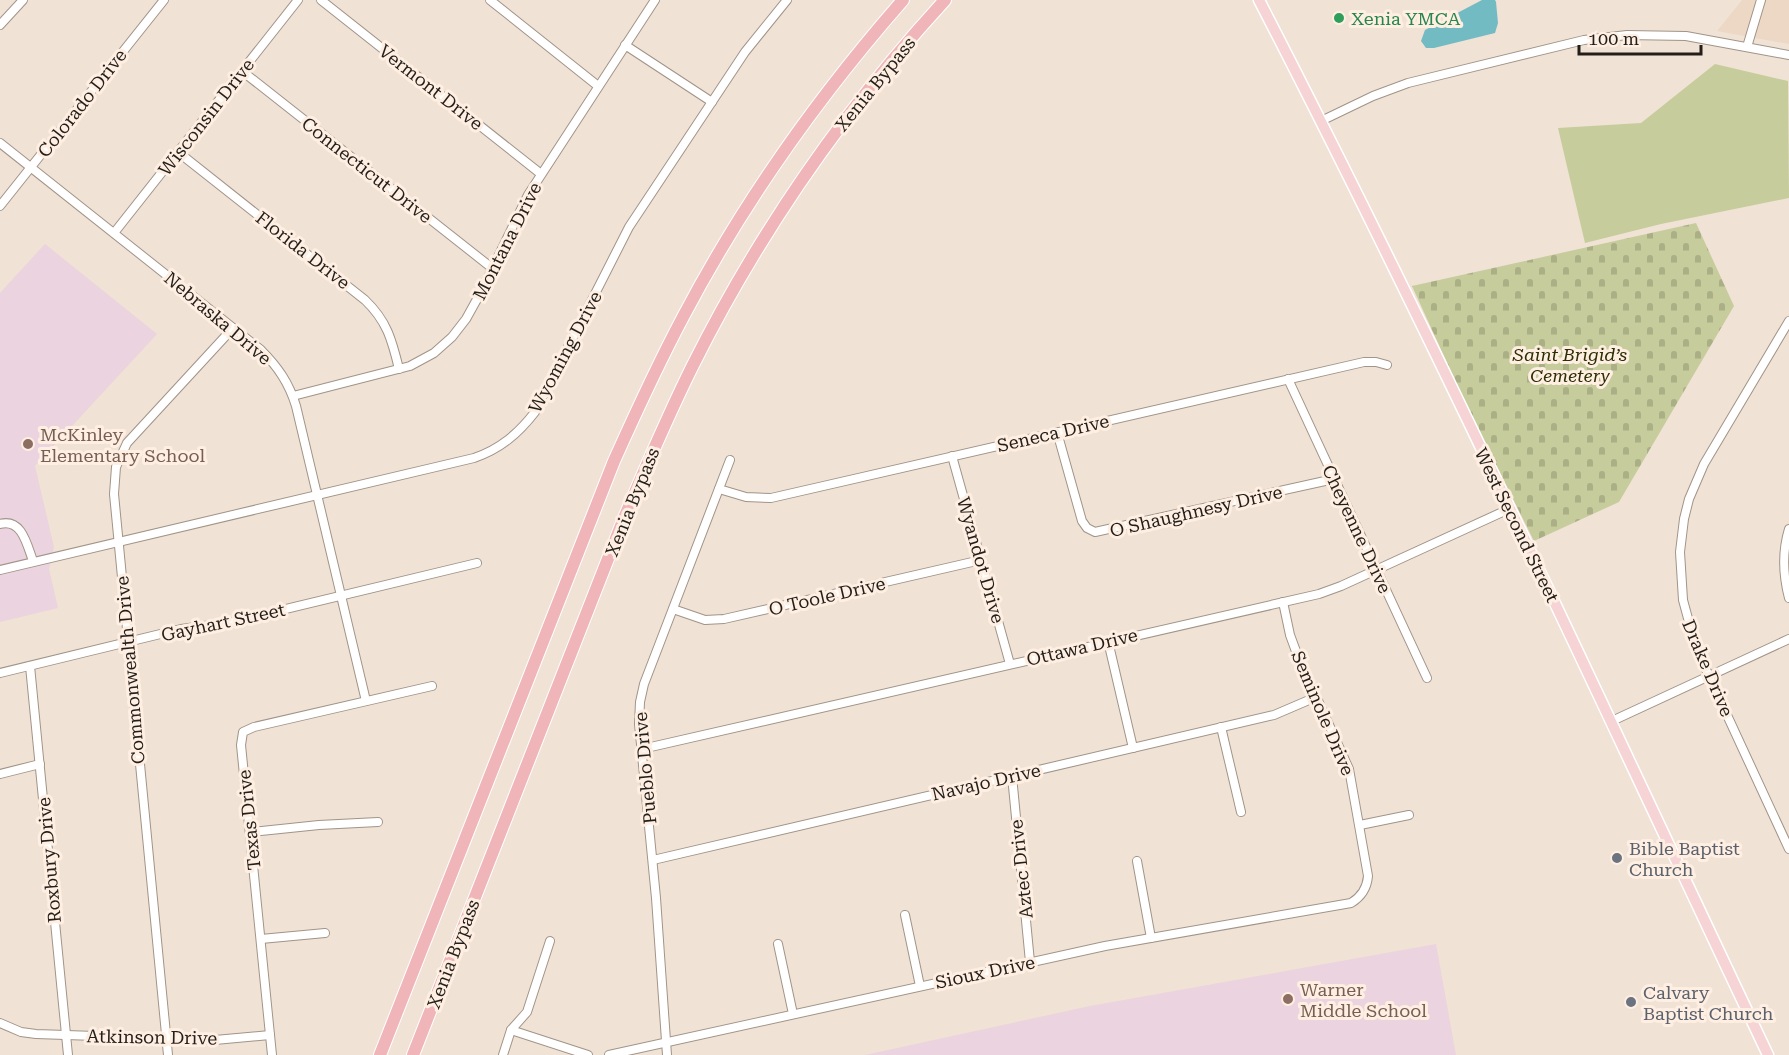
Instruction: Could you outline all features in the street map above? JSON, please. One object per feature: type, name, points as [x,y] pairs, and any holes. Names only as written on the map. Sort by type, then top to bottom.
[{"type":"highway","name":"Xenia Bypass","points":[[380,1055],[614,460],[678,326],[724,246],[792,140],[846,68],[903,0]]},
{"type":"highway","name":"Xenia Bypass","points":[[413,1055],[624,518],[660,433],[699,353],[758,248],[822,151],[883,71],[945,0]]},
{"type":"highway","points":[[422,1055],[517,791]]},
{"type":"highway","points":[[373,1055],[422,933],[444,891]]},
{"type":"main road","name":"West Second Street","points":[[1258,0],[1321,121],[1612,721],[1767,1055]]},
{"type":"street","points":[[0,25],[23,0]]},
{"type":"street","name":"Colorado Drive","points":[[0,206],[164,0]]},
{"type":"street","name":"Wisconsin Drive","points":[[114,233],[298,0]]},
{"type":"street","name":"Vermont Drive","points":[[321,0],[542,174]]},
{"type":"street","points":[[490,0],[598,86]]},
{"type":"street","name":"Montana Drive","points":[[293,396],[399,369],[434,353],[452,337],[466,319],[528,195],[655,0]]},
{"type":"street","name":"Wyoming Drive","points":[[0,570],[474,458],[499,447],[514,436],[535,412],[629,227],[745,52],[787,0]]},
{"type":"street","points":[[1747,47],[1761,0]]},
{"type":"street","points":[[1321,121],[1373,96],[1408,83],[1584,40],[1659,34],[1693,37],[1789,55]]},
{"type":"street","points":[[625,45],[712,102]]},
{"type":"street","name":"Connecticut Drive","points":[[242,71],[492,268]]},
{"type":"street","name":"Nebraska Drive","points":[[0,143],[233,328],[274,363],[285,379],[293,396],[366,701]]},
{"type":"street","name":"Florida Drive","points":[[178,152],[378,312],[392,340],[399,369]]},
{"type":"street","name":"Drake Drive","points":[[1789,321],[1704,464],[1689,499],[1680,552],[1683,600],[1690,630],[1789,849]]},
{"type":"street","name":"Commonwealth Drive","points":[[168,1055],[127,642],[114,484],[116,467],[132,437],[233,328]]},
{"type":"street","name":"Seneca Drive","points":[[719,489],[746,497],[771,498],[1364,362],[1387,365]]},
{"type":"street","name":"Cheyenne Drive","points":[[1288,380],[1427,678]]},
{"type":"street","name":"O Shaughnesy Drive","points":[[1057,432],[1082,521],[1087,528],[1095,532],[1334,479]]},
{"type":"street","name":"Wyandot Drive","points":[[952,456],[1010,664]]},
{"type":"street","name":"Pueblo Drive","points":[[667,1055],[653,860],[639,715],[644,684],[730,460]]},
{"type":"street","name":"Ottawa Drive","points":[[642,749],[1327,591],[1509,509]]},
{"type":"street","points":[[0,524],[13,524],[21,530],[33,561]]},
{"type":"street","points":[[1789,529],[1784,565],[1789,598]]},
{"type":"street","name":"O Toole Drive","points":[[673,609],[705,620],[724,620],[981,560]]},
{"type":"street","name":"Gayhart Street","points":[[0,673],[181,629],[227,623],[477,563]]},
{"type":"street","name":"Seminole Drive","points":[[1282,602],[1296,654],[1348,769],[1368,876],[1367,885],[1361,895]]},
{"type":"street","points":[[1612,721],[1789,639]]},
{"type":"street","points":[[1108,641],[1134,748]]},
{"type":"street","name":"Roxbury Drive","points":[[30,666],[68,1055]]},
{"type":"street","points":[[366,701],[432,686]]},
{"type":"street","name":"Navajo Drive","points":[[653,860],[1274,715],[1316,697]]},
{"type":"street","name":"Texas Drive","points":[[272,1055],[241,745],[243,732],[254,727],[366,701]]},
{"type":"street","points":[[1221,727],[1241,812]]},
{"type":"street","points":[[0,774],[40,764]]},
{"type":"street","name":"Aztec Drive","points":[[1012,776],[1030,962]]},
{"type":"street","points":[[1360,825],[1409,815]]},
{"type":"street","points":[[251,832],[378,822]]},
{"type":"street","points":[[1137,861],[1151,938]]},
{"type":"street","name":"Sioux Drive","points":[[609,1055],[1030,962],[1351,903],[1361,895]]},
{"type":"street","points":[[905,915],[920,986]]},
{"type":"street","points":[[261,939],[325,933]]},
{"type":"street","points":[[503,1055],[512,1030],[526,1012],[550,942]]},
{"type":"street","points":[[778,944],[793,1014]]},
{"type":"street","name":"Atkinson Drive","points":[[0,1023],[21,1032],[36,1035],[214,1040],[270,1035]]},
{"type":"street","points":[[512,1030],[588,1055]]},
{"type":"shaded area","points":[[1742,0],[1789,0],[1789,44],[1717,31]]},
{"type":"shaded area","name":"McKinley Elementary School","points":[[45,244],[157,334],[35,466],[54,547],[49,569],[58,608],[0,622],[0,293]]},
{"type":"shaded area","name":"Warner Middle School","points":[[1436,944],[1456,1055],[865,1055],[1090,1006]]},
{"type":"green space","points":[[1715,64],[1788,81],[1789,198],[1661,224],[1585,243],[1558,128],[1641,123]]},
{"type":"green space","name":"Saint Brigid’s Cemetery","points":[[1696,223],[1734,306],[1619,502],[1534,541],[1469,411],[1412,286]]},
{"type":"water","points":[[1482,0],[1495,0],[1496,2],[1498,23],[1495,33],[1426,48],[1421,41],[1425,30]]},
{"type":"place","name":"Xenia YMCA","points":[[1339,18]]},
{"type":"place","name":"McKinley Elementary School","points":[[28,444]]},
{"type":"place","name":"Bible Baptist Church","points":[[1617,858]]},
{"type":"place","name":"Warner Middle School","points":[[1288,999]]},
{"type":"place","name":"Calvary Baptist Church","points":[[1631,1002]]}]
